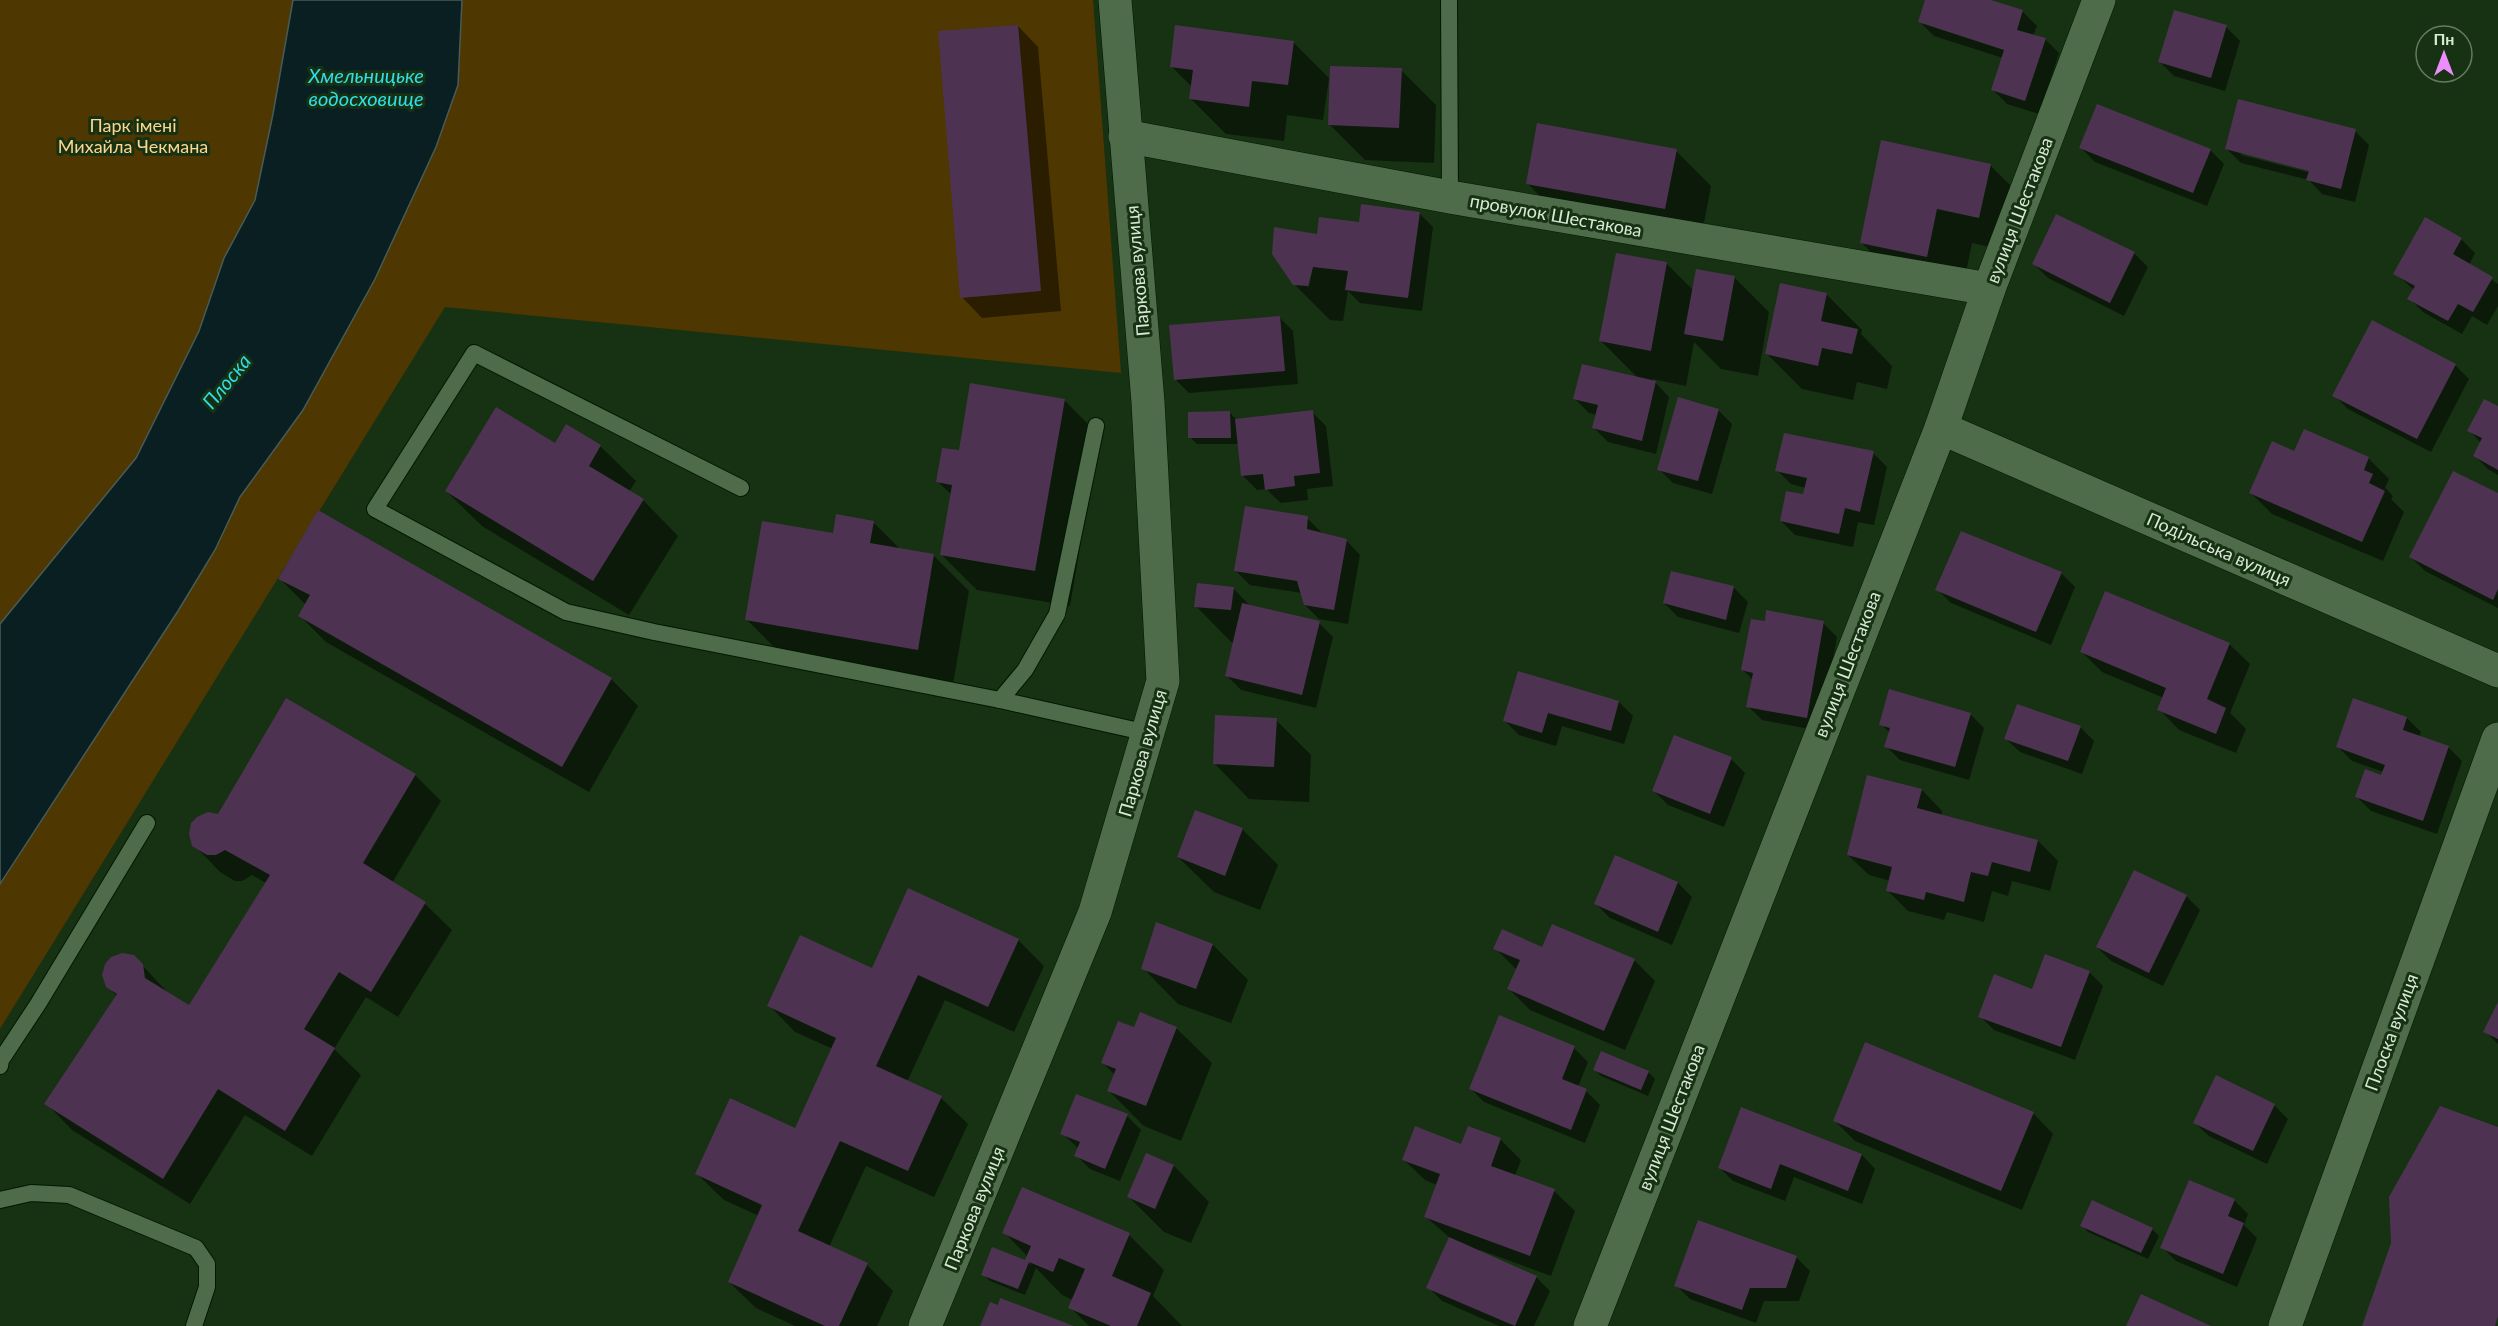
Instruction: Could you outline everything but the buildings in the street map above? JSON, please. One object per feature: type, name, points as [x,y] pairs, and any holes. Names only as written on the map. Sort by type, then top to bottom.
[{"type":"street","name":"Паркова вулиця","points":[[925,1326],[1095,912],[1163,681],[1148,402],[1115,0]]},
{"type":"street","name":"вулиця Шестакова","points":[[1590,1326],[1941,428],[1989,289],[2099,0]]},
{"type":"street","name":"провулок Шестакова","points":[[1125,136],[1450,197],[1989,289]]},
{"type":"street","name":"Подільська вулиця","points":[[1941,428],[2498,671]]},
{"type":"street","name":"Плоска вулиця","points":[[2285,1326],[2498,739]]},
{"type":"lane","points":[[1449,0],[1450,197]]},
{"type":"lane","points":[[741,488],[474,353],[375,509],[566,612],[654,632],[1000,700],[1148,733]]},
{"type":"lane","points":[[1000,700],[1025,670],[1057,614],[1096,426]]},
{"type":"lane","points":[[0,1066],[1,1060],[38,1004],[147,823]]},
{"type":"lane","points":[[0,1200],[31,1193],[69,1195],[196,1248],[207,1264],[207,1287],[194,1326]]},
{"type":"green space","name":"Парк імені Михайла Чекмана","points":[[0,0],[293,0],[255,200],[224,258],[199,331],[136,458],[0,624]]},
{"type":"green space","points":[[462,0],[1093,0],[1121,373],[445,307],[0,1029],[0,884],[215,550],[240,497],[303,410],[375,279],[436,147],[458,85]]},
{"type":"water","name":"Хмельницьке водосховище","points":[[293,0],[462,0],[458,85],[436,147],[375,279],[303,410],[240,497],[215,550],[178,611],[0,884],[0,624],[136,458],[199,331],[224,258],[255,200]]},
{"type":"water label","name":"Плоска","points":[[226,381]]}]
